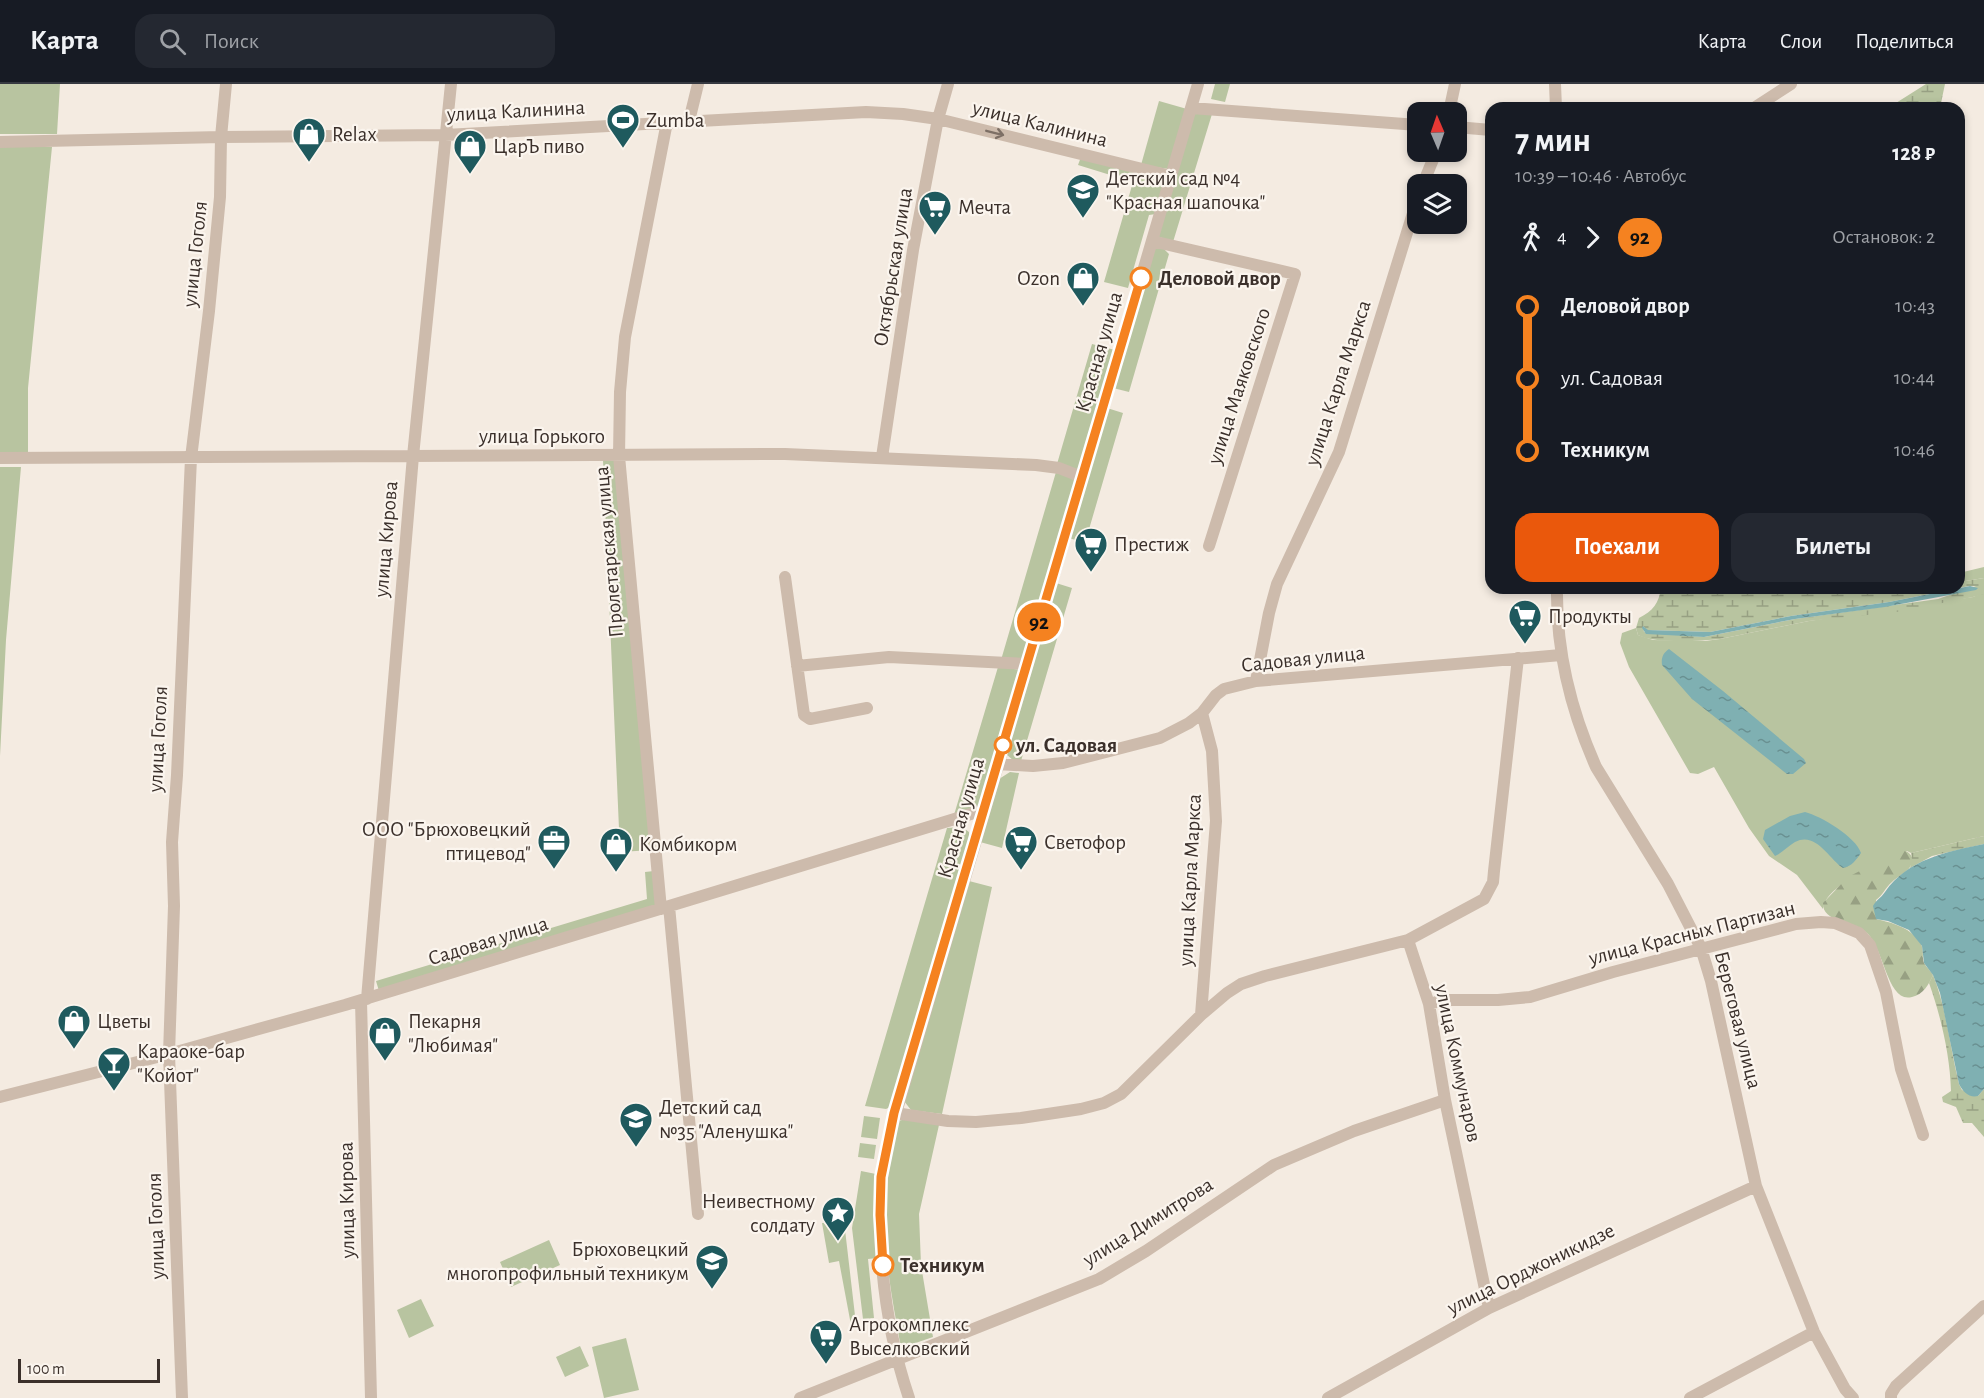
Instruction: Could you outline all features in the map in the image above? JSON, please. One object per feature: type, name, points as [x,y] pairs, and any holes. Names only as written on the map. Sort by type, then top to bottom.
[{"type":"street","name":"улица Гоголя","points":[[182,1398],[169,1054],[174,906],[173,817],[177,775],[190,458],[209,311],[220,197],[221,137],[226,84]]},
{"type":"street","name":"улица Кирова","points":[[371,1398],[364,1000],[413,456],[451,84]]},
{"type":"street","points":[[688,121],[698,84]]},
{"type":"street","name":"Октябрьская улица","points":[[882,457],[914,250],[938,119],[948,84]]},
{"type":"street","name":"Красная улица","points":[[909,1398],[897,1359],[885,1287],[880,1215],[882,1169],[894,1113],[1198,84]]},
{"type":"street","points":[[1451,102],[1455,84]]},
{"type":"street","points":[[1555,84],[1556,102]]},
{"type":"street","points":[[1763,102],[1791,84]]},
{"type":"street","points":[[1191,108],[1407,123]]},
{"type":"street","name":"улица Калинина","points":[[0,142],[445,135],[866,112],[938,119],[1171,176]]},
{"type":"street","name":"Пролетарская улица","points":[[667,122],[623,352],[619,421],[620,456],[698,1214]]},
{"type":"street","points":[[1467,128],[1485,129]]},
{"type":"street","name":"улица Карла Маркса","points":[[1256,681],[1277,584],[1339,452],[1407,233]]},
{"type":"street","name":"улица Маяковского","points":[[1152,242],[1295,274],[1209,546]]},
{"type":"street","name":"улица Горького","points":[[0,458],[785,454],[1036,465],[1059,468],[1082,477]]},
{"type":"street","points":[[785,577],[802,711],[806,718],[867,708]]},
{"type":"street","name":"Береговая улица","points":[[1557,594],[1556,611],[1561,655],[1578,721],[1596,767],[1668,884],[1701,948],[1711,981],[1756,1186],[1814,1332],[1845,1389],[1853,1398]]},
{"type":"street","name":"Садовая улица","points":[[997,764],[1033,766],[1063,763],[1160,738],[1178,730],[1202,713],[1216,694],[1256,681],[1561,655]]},
{"type":"street","points":[[797,666],[889,657],[1027,663]]},
{"type":"street","points":[[894,1113],[948,1121],[976,1122],[1021,1118],[1094,1106],[1121,1094],[1201,1014],[1227,993],[1252,980],[1408,940],[1473,907],[1484,899],[1490,891],[1494,871],[1518,658]]},
{"type":"street","name":"улица Карла Маркса","points":[[1201,1014],[1216,821],[1210,740],[1202,713]]},
{"type":"street","name":"Садовая улица","points":[[0,1097],[169,1054],[364,1000],[984,810]]},
{"type":"street","name":"улица Красных Партизан","points":[[1429,1004],[1444,1000],[1498,1000],[1530,997],[1701,948],[1809,922],[1835,923],[1851,928],[1865,937],[1875,956],[1886,992],[1902,1069],[1923,1135]]},
{"type":"street","name":"улица Коммунаров","points":[[1408,940],[1429,1004],[1445,1100],[1489,1308]]},
{"type":"street","name":"улица Димитрова","points":[[800,1398],[1099,1279],[1146,1251],[1274,1165],[1354,1131],[1445,1100]]},
{"type":"street","name":"улица Орджоникидзе","points":[[1328,1398],[1489,1308],[1756,1186]]},
{"type":"street","points":[[1891,1398],[1896,1386],[1984,1306]]},
{"type":"street","points":[[1690,1398],[1814,1332]]},
{"type":"green space","points":[[0,84],[60,84],[57,134],[0,134]]},
{"type":"green space","points":[[1215,84],[1230,84],[1225,102],[1211,99]]},
{"type":"green space","points":[[1926,84],[1945,84],[1941,102],[1898,102]]},
{"type":"green space","points":[[1159,101],[1187,109],[1169,169],[1141,165]]},
{"type":"green space","points":[[1212,114],[1173,242],[1157,236],[1193,115]]},
{"type":"green space","points":[[0,147],[52,147],[28,388],[28,452],[0,452]]},
{"type":"green space","points":[[1081,157],[1166,178],[1156,214],[1149,215],[1128,288],[1104,282],[1133,182],[1078,165]]},
{"type":"green space","points":[[1154,245],[1162,247],[1169,254],[1129,392],[1113,388]]},
{"type":"green space","points":[[1092,344],[1115,350],[1079,470],[1057,464]]},
{"type":"green space","points":[[1107,408],[1123,413],[1085,543],[1069,538]]},
{"type":"green space","points":[[603,460],[617,461],[652,850],[620,852]]},
{"type":"green space","points":[[0,467],[21,467],[6,640],[0,756]]},
{"type":"green space","points":[[1056,472],[1068,475],[1076,482],[1024,660],[1001,660]]},
{"type":"green space","points":[[1984,567],[1984,578],[1965,581],[1965,572]]},
{"type":"green space","points":[[1984,578],[1984,594],[1973,597],[1896,612],[1809,621],[1720,639],[1655,640],[1638,635],[1636,628],[1639,618],[1652,609],[1660,594],[1929,594],[1791,616],[1710,632],[1647,630],[1643,626],[1644,632],[1704,637],[1795,619],[1938,599],[1953,594],[1965,594],[1965,590],[1976,586],[1965,587],[1965,581]]},
{"type":"green space","points":[[1056,583],[1072,588],[1021,761],[1014,761],[1006,754]]},
{"type":"green space","points":[[1984,594],[1984,836],[1911,853],[1907,851],[1845,882],[1826,900],[1823,909],[1797,875],[1769,856],[1749,828],[1714,767],[1698,774],[1690,773],[1629,667],[1620,643],[1622,633],[1636,628],[1638,635],[1653,640],[1705,641],[1809,621],[1973,597]]},
{"type":"green space","points":[[998,667],[1021,670],[981,807],[954,815]]},
{"type":"green space","points":[[1010,772],[1019,773],[1002,848],[980,842],[999,779]]},
{"type":"green space","points":[[962,827],[969,832],[970,842],[892,1106],[886,1109],[865,1106],[947,828]]},
{"type":"green space","points":[[1984,836],[1984,844],[1932,856],[1910,868],[1911,853]]},
{"type":"green space","points":[[1901,850],[1911,856],[1912,864],[1876,900],[1876,919],[1907,930],[1921,944],[1924,963],[1933,975],[1922,992],[1912,997],[1904,997],[1897,992],[1868,934],[1862,929],[1833,918],[1824,910],[1823,903],[1848,877]]},
{"type":"green space","points":[[654,871],[658,907],[379,991],[376,981],[647,899],[645,872]]},
{"type":"green space","points":[[969,881],[992,887],[942,1114],[911,1110],[904,1101]]},
{"type":"green space","points":[[1933,975],[1945,1015],[1959,1084],[1962,1090],[1978,1096],[1984,1089],[1984,1137],[1972,1123],[1963,1123],[1956,1107],[1943,1102],[1942,1097],[1951,1091],[1949,1064],[1944,1036],[1929,983]]},
{"type":"green space","points":[[864,1116],[880,1118],[877,1139],[861,1137]]},
{"type":"green space","points":[[906,1119],[939,1125],[919,1214],[921,1265],[933,1337],[901,1348],[887,1261],[885,1209],[888,1176],[898,1121]]},
{"type":"green space","points":[[860,1143],[876,1145],[874,1159],[858,1157]]},
{"type":"green space","points":[[861,1171],[876,1174],[874,1223],[877,1258],[868,1259],[874,1318],[863,1319],[852,1228]]},
{"type":"green space","points":[[844,1221],[856,1324],[851,1325],[839,1261],[829,1263],[822,1223]]},
{"type":"green space","points":[[549,1240],[560,1265],[511,1287],[500,1262]]},
{"type":"green space","points":[[421,1299],[434,1326],[409,1338],[397,1310]]},
{"type":"green space","points":[[626,1338],[639,1390],[604,1398],[592,1347]]},
{"type":"green space","points":[[580,1346],[589,1366],[565,1377],[556,1357]]},
{"type":"water","points":[[1970,586],[1978,588],[1965,592],[1965,587]]},
{"type":"water","points":[[1930,594],[1955,594],[1885,607],[1795,619],[1704,637],[1646,634],[1642,628],[1643,626],[1648,630],[1710,632],[1791,616]]},
{"type":"water","points":[[1669,649],[1723,691],[1806,763],[1793,774],[1787,774],[1692,699],[1662,665],[1663,656]]},
{"type":"water","points":[[1805,812],[1828,823],[1852,840],[1861,853],[1854,862],[1843,868],[1816,843],[1809,840],[1795,842],[1775,856],[1763,839],[1765,830],[1790,816]]},
{"type":"water","points":[[1984,844],[1984,1089],[1978,1096],[1972,1096],[1962,1090],[1959,1084],[1940,993],[1933,975],[1924,963],[1922,946],[1909,930],[1888,921],[1876,919],[1873,906],[1894,881],[1916,864],[1942,854]]},
{"type":"bus line","name":"92","points":[[883,1265],[880,1215],[881,1177],[894,1113],[1141,278]]},
{"type":"place","name":"Zumba","points":[[623,149]]},
{"type":"place","name":"Relax","points":[[309,163]]},
{"type":"place","name":"ЦарЪ пиво","points":[[470,175]]},
{"type":"place","name":"Детский сад №4 \"Красная шапочка\"","points":[[1083,219]]},
{"type":"place","name":"Мечта","points":[[935,236]]},
{"type":"place","name":"Деловой двор","points":[[1141,278]]},
{"type":"place","name":"Ozon","points":[[1083,307]]},
{"type":"place","name":"Престиж","points":[[1091,573]]},
{"type":"place","name":"Продукты","points":[[1525,645]]},
{"type":"place","name":"ул. Садовая","points":[[1003,745]]},
{"type":"place","name":"ООО \"Брюховецкий птицевод\"","points":[[554,870]]},
{"type":"place","name":"Светофор","points":[[1021,871]]},
{"type":"place","name":"Комбикорм","points":[[616,873]]},
{"type":"place","name":"Цветы","points":[[74,1050]]},
{"type":"place","name":"Пекарня \"Любимая\"","points":[[385,1062]]},
{"type":"place","name":"Караоке-бар \"Койот\"","points":[[114,1092]]},
{"type":"place","name":"Детский сад №35 \"Аленушка\"","points":[[636,1148]]},
{"type":"place","name":"Неивестному солдату","points":[[838,1242]]},
{"type":"place","name":"Техникум","points":[[883,1265]]},
{"type":"place","name":"Брюховецкий многопрофильный техникум","points":[[712,1290]]},
{"type":"place","name":"Агрокомплекс Выселковский","points":[[826,1365]]}]
